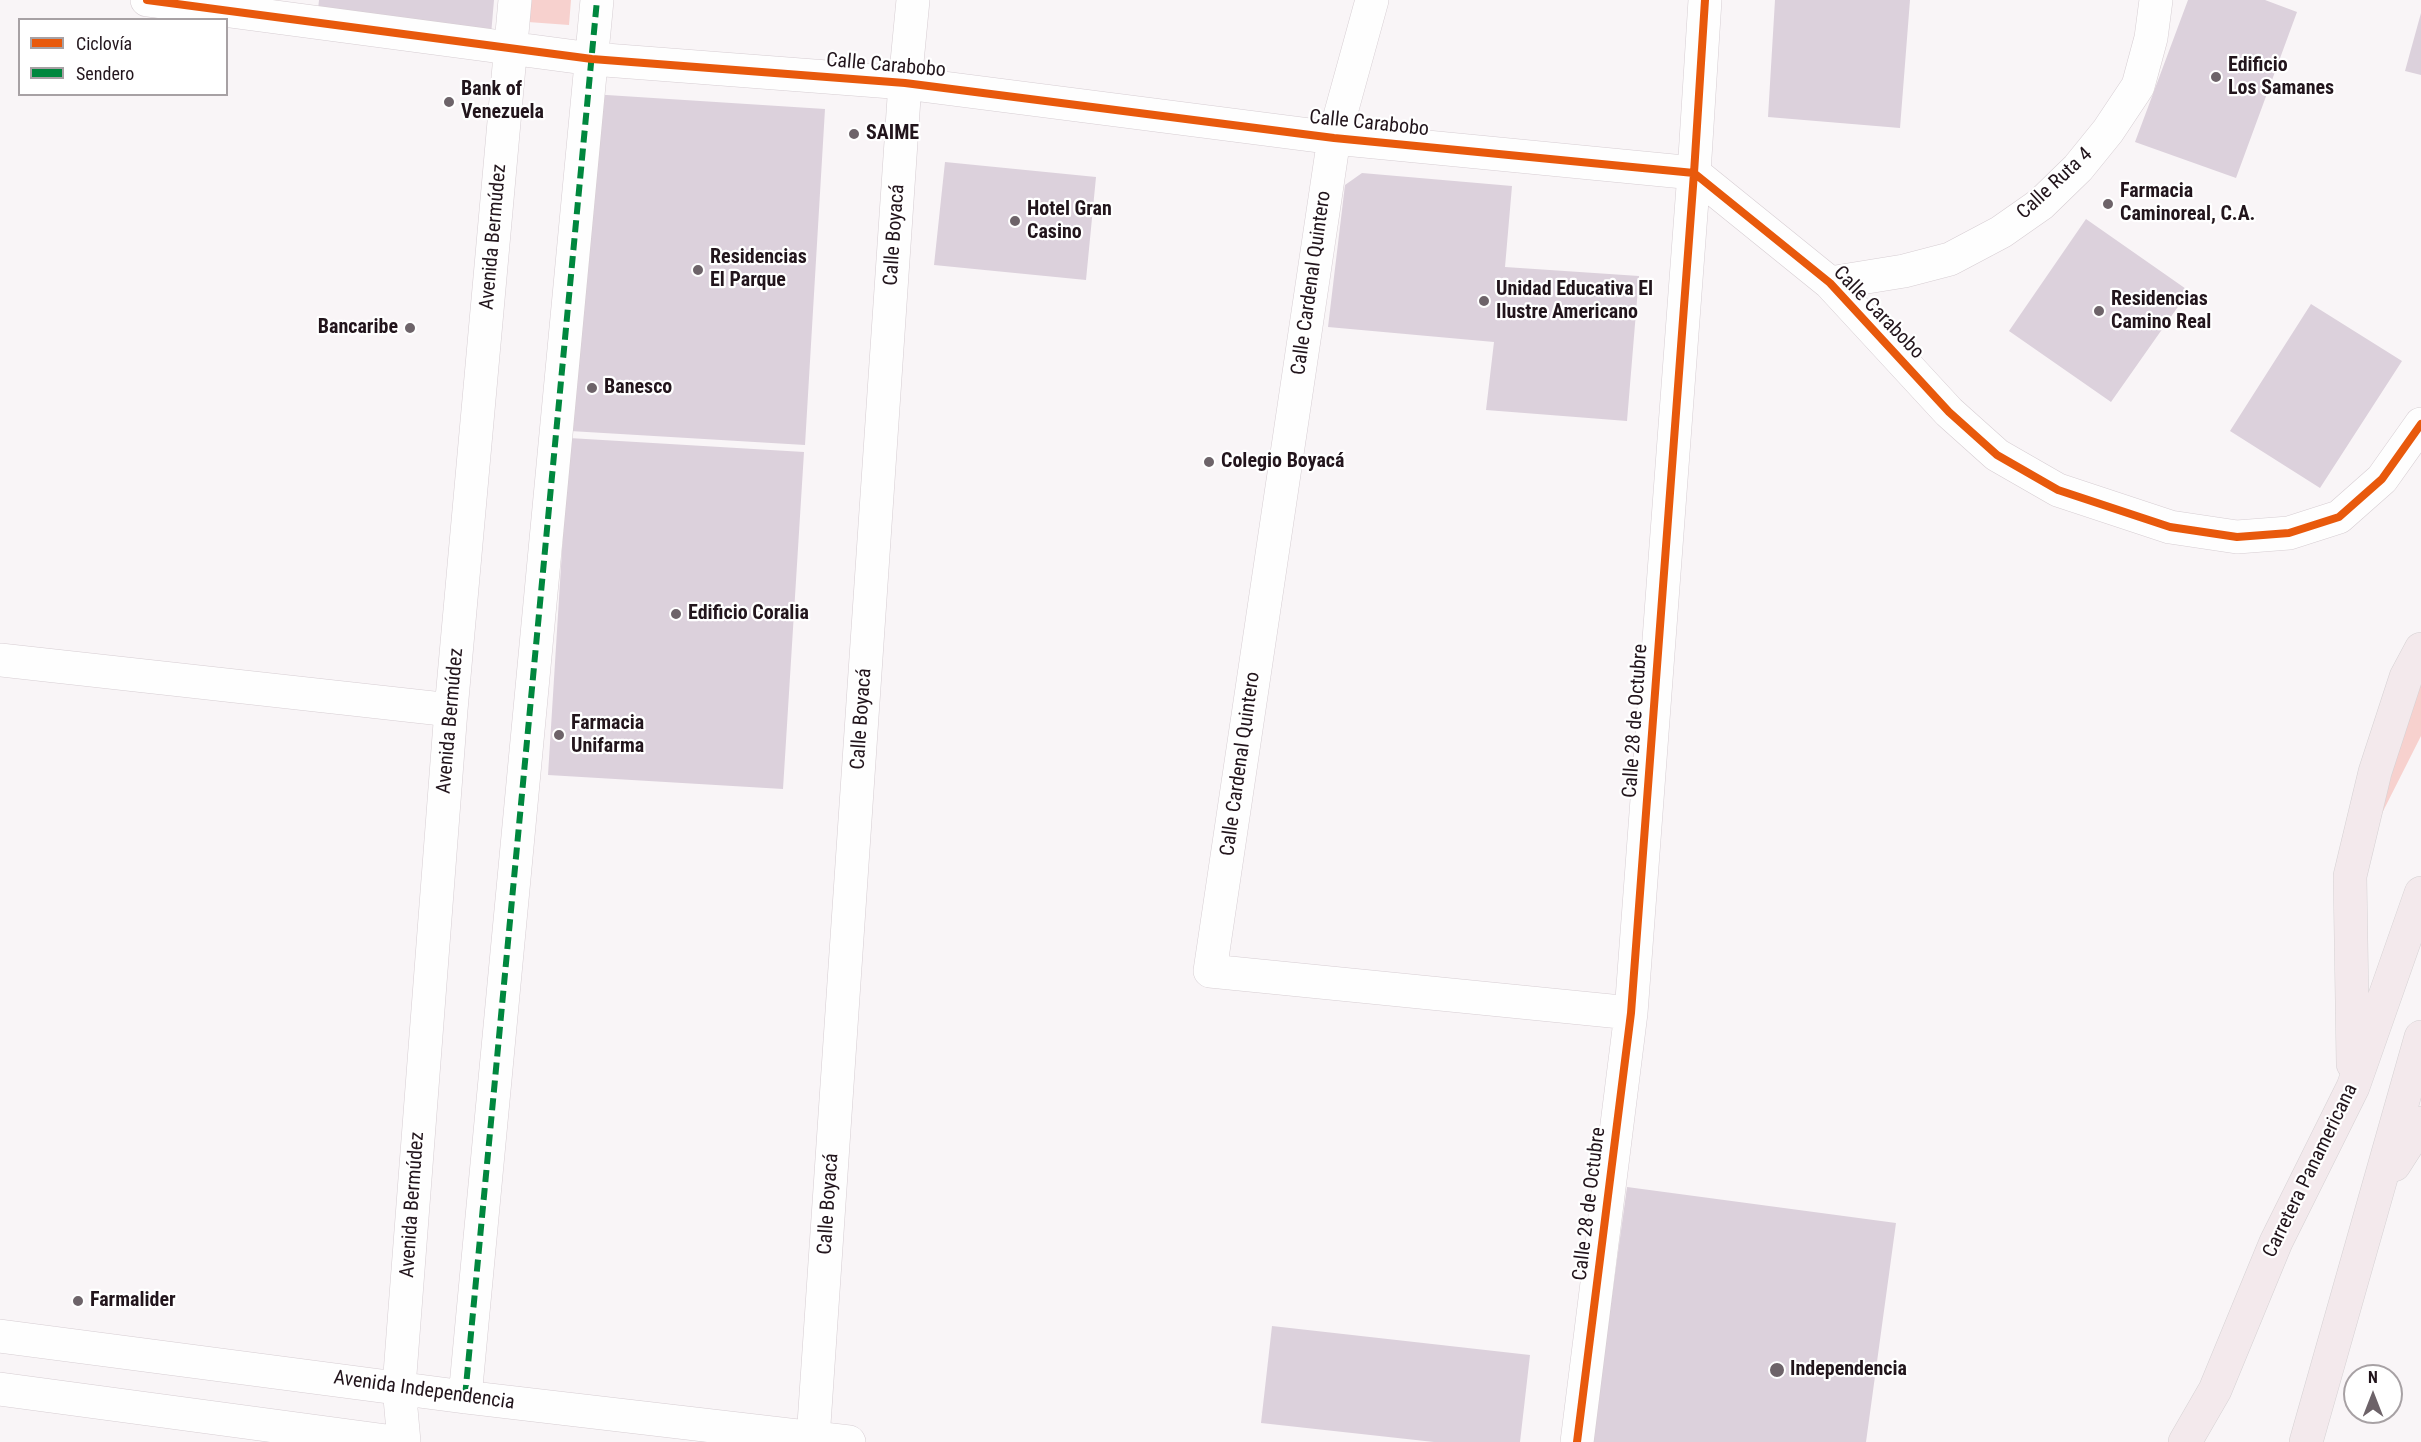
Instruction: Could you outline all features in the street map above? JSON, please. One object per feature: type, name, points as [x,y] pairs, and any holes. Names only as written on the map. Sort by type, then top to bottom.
[{"type":"main road","points":[[2353,1087],[2350,876],[2374,772],[2406,676],[2421,649]]},
{"type":"main road","name":"Carretera Panamericana","points":[[2185,1442],[2215,1390],[2276,1242],[2353,1087],[2421,893]]},
{"type":"main road","points":[[2306,1442],[2374,1194],[2421,1037]]},
{"type":"main road","points":[[2374,1194],[2421,1123]]},
{"type":"street","name":"Calle Carabobo","points":[[147,0],[511,50],[592,59],[905,83],[1334,138],[1694,173],[1830,284],[1949,412],[1997,455],[2058,490],[2170,527],[2237,537],[2289,533],[2339,517],[2382,479],[2421,424]]},
{"type":"street","name":"Avenida Bermúdez","points":[[404,1442],[399,1387],[451,710],[515,0]]},
{"type":"street","points":[[465,1397],[597,0]]},
{"type":"street","name":"Calle Boyacá","points":[[813,1439],[905,83],[913,0]]},
{"type":"street","points":[[1334,138],[1372,0]]},
{"type":"street","name":"Calle 28 de Octubre","points":[[1577,1442],[1631,1013],[1705,0]]},
{"type":"street","name":"Calle Ruta 4","points":[[1830,284],[1950,259],[2001,232],[2041,204],[2078,168],[2108,131],[2138,86],[2151,38],[2156,0]]},
{"type":"street","name":"Calle Cardenal Quintero","points":[[1334,138],[1210,971],[1631,1013]]},
{"type":"street","points":[[0,660],[451,710]]},
{"type":"street","name":"Avenida Independencia","points":[[0,1336],[465,1397],[849,1442]]},
{"type":"street","points":[[0,1389],[394,1442]]},
{"type":"shaded area","points":[[530,0],[571,0],[569,25],[528,22]]},
{"type":"shaded area","points":[[2421,669],[2421,736],[2370,837]]},
{"type":"building","points":[[319,0],[494,0],[491,35],[317,19]]},
{"type":"building","points":[[1775,0],[1910,0],[1900,128],[1768,117]]},
{"type":"building","name":"Edificio Los Samanes","points":[[2188,0],[2265,0],[2297,12],[2236,178],[2135,142]]},
{"type":"building","points":[[2421,13],[2421,75],[2405,71]]},
{"type":"building","name":"Residencias El Parque","points":[[591,94],[825,109],[805,445],[570,431]]},
{"type":"building","name":"Hotel Gran Casino","points":[[945,162],[1096,177],[1086,280],[934,265]]},
{"type":"building","name":"Unidad Educativa El Ilustre Americano","points":[[1362,173],[1512,186],[1505,267],[1639,276],[1627,421],[1486,410],[1494,342],[1328,327],[1345,185]]},
{"type":"building","name":"Residencias Camino Real","points":[[2086,219],[2189,291],[2111,402],[2009,331]]},
{"type":"building","points":[[2311,304],[2402,361],[2320,488],[2230,431]]},
{"type":"building","name":"Edificio Coralia","points":[[569,438],[804,452],[783,789],[548,775]]},
{"type":"building","points":[[1627,1187],[1896,1223],[1866,1442],[1592,1442]]},
{"type":"building","points":[[1272,1326],[1530,1355],[1520,1442],[1434,1442],[1261,1423]]},
{"type":"marked path","points":[[465,1397],[597,0]]},
{"type":"cycle path","points":[[147,0],[592,59],[905,83],[1334,138],[1694,173],[1830,283],[1949,412],[1997,455],[2058,490],[2170,527],[2237,537],[2289,533],[2339,517],[2382,479],[2421,424]]},
{"type":"cycle path","points":[[1577,1442],[1631,1013],[1705,0]]},
{"type":"place","name":"Edificio Los Samanes","points":[[2216,77]]},
{"type":"place","name":"Bank of Venezuela","points":[[449,102]]},
{"type":"place","name":"SAIME","points":[[854,134]]},
{"type":"place","name":"Farmacia Caminoreal, C.A.","points":[[2108,204]]},
{"type":"place","name":"Hotel Gran Casino","points":[[1015,221]]},
{"type":"place","name":"Residencias El Parque","points":[[698,270]]},
{"type":"place","name":"Unidad Educativa El Ilustre Americano","points":[[1484,301]]},
{"type":"place","name":"Residencias Camino Real","points":[[2099,311]]},
{"type":"place","name":"Bancaribe","points":[[410,328]]},
{"type":"place","name":"Banesco","points":[[592,388]]},
{"type":"place","name":"Colegio Boyacá","points":[[1209,462]]},
{"type":"place","name":"Edificio Coralia","points":[[676,614]]},
{"type":"place","name":"Farmacia Unifarma","points":[[559,735]]},
{"type":"place","name":"Farmalider","points":[[78,1301]]},
{"type":"place","name":"Independencia","points":[[1777,1370]]}]
